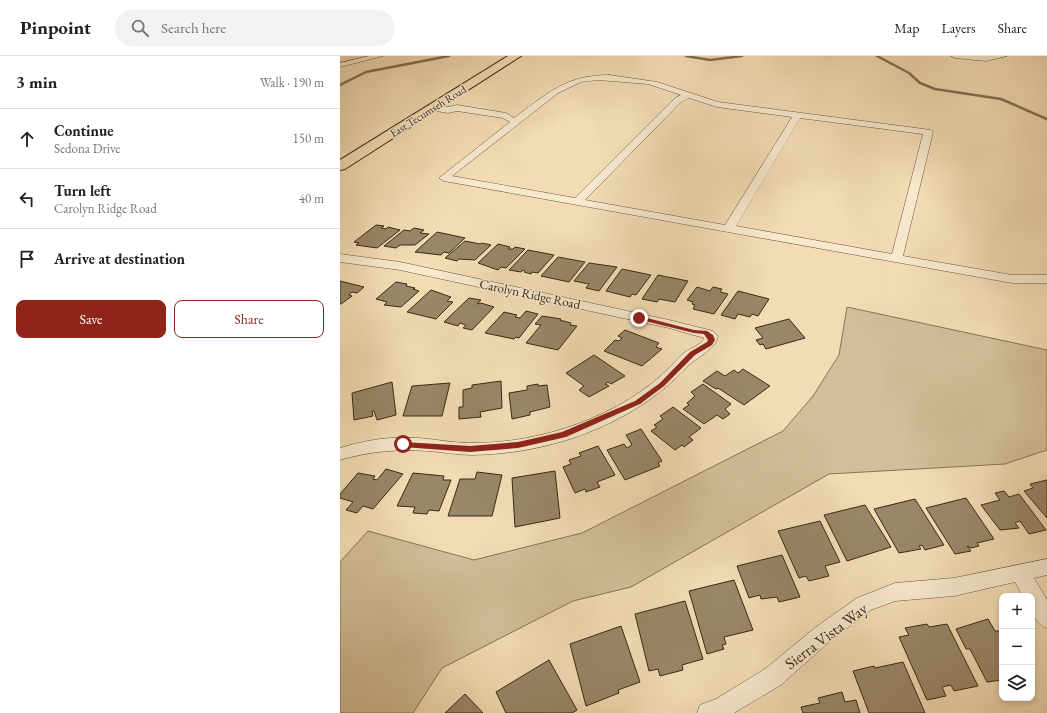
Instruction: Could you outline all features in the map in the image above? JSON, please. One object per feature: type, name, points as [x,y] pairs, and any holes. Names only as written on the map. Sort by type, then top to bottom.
[{"type":"main road","name":"East Tecumseh Road","points":[[340,166],[516,56]]},
{"type":"street","points":[[340,65],[379,56]]},
{"type":"street","points":[[955,56],[986,60],[1003,56]]},
{"type":"street","points":[[340,58],[350,63]]},
{"type":"street","points":[[897,258],[928,132],[797,116],[717,104],[688,95],[673,88],[648,82],[613,78],[591,78],[570,83],[514,119],[444,178],[1012,279],[1047,278]]},
{"type":"street","points":[[578,201],[678,100],[688,95]]},
{"type":"street","points":[[433,108],[448,110],[449,114],[499,121],[514,119]]},
{"type":"street","points":[[729,228],[797,116]]},
{"type":"street","name":"Carolyn Ridge Road","points":[[340,258],[400,266],[668,324],[694,332],[705,332],[711,336],[710,343],[692,353],[662,385],[637,403],[563,435],[518,445],[470,449],[420,444],[381,444],[340,454]]},
{"type":"street","name":"Sierra Vista Way","points":[[708,713],[723,707],[773,677],[823,634],[864,604],[895,592],[954,587],[1047,567]]},
{"type":"street","points":[[1020,573],[1047,619]]},
{"type":"shaded area","points":[[847,307],[1047,350],[1047,450],[1005,464],[829,474],[631,587],[573,601],[442,668],[413,713],[340,713],[340,562],[368,531],[474,560],[582,533],[783,431],[813,396],[839,355]]},
{"type":"building","points":[[376,225],[384,226],[381,228],[386,229],[388,227],[400,230],[377,248],[356,245],[359,243],[354,242]]},
{"type":"building","points":[[414,228],[424,230],[420,233],[429,234],[415,245],[400,245],[396,248],[384,246],[404,230],[410,231]]},
{"type":"building","points":[[437,232],[465,238],[449,253],[444,252],[441,255],[415,252]]},
{"type":"building","points":[[465,241],[491,245],[475,260],[459,259],[457,261],[445,258]]},
{"type":"building","points":[[498,244],[510,247],[508,249],[513,249],[515,247],[525,249],[506,268],[501,267],[498,270],[478,263]]},
{"type":"building","points":[[528,250],[554,255],[538,273],[532,272],[531,274],[524,272],[525,271],[523,270],[521,272],[509,270]]},
{"type":"building","points":[[558,257],[585,262],[569,282],[541,276]]},
{"type":"building","points":[[589,263],[617,267],[599,291],[586,288],[589,284],[574,281]]},
{"type":"building","points":[[622,269],[651,275],[636,295],[632,294],[630,297],[606,291]]},
{"type":"building","points":[[658,275],[688,281],[675,302],[659,299],[657,302],[642,299]]},
{"type":"building","points":[[340,281],[364,287],[357,293],[352,292],[349,295],[352,296],[340,304]]},
{"type":"building","points":[[396,282],[407,284],[406,286],[415,288],[413,289],[419,291],[401,307],[384,305],[387,302],[376,299]]},
{"type":"building","points":[[697,287],[710,291],[713,287],[722,289],[720,292],[728,294],[714,314],[693,309],[695,305],[692,304],[693,302],[687,300]]},
{"type":"building","points":[[431,290],[451,297],[447,301],[453,302],[436,319],[407,312]]},
{"type":"building","points":[[738,291],[769,299],[758,316],[752,314],[750,317],[738,314],[735,319],[721,315]]},
{"type":"building","points":[[469,298],[481,300],[477,304],[481,303],[494,307],[472,330],[463,328],[466,325],[460,323],[458,326],[444,322]]},
{"type":"building","points":[[526,311],[538,314],[519,338],[516,337],[514,339],[485,333],[504,312],[517,315],[515,317],[520,318]]},
{"type":"building","points":[[542,316],[561,319],[560,320],[571,323],[570,325],[577,326],[558,350],[526,343],[541,325],[535,324]]},
{"type":"building","points":[[789,319],[805,338],[766,349],[763,344],[760,345],[756,340],[763,338],[755,328]]},
{"type":"building","points":[[625,330],[659,343],[656,347],[662,349],[642,366],[604,351],[615,340],[619,341],[622,338],[618,336]]},
{"type":"building","points":[[594,355],[625,376],[611,384],[608,382],[605,384],[609,386],[589,397],[579,390],[584,386],[566,373]]},
{"type":"building","points":[[743,369],[770,386],[744,405],[718,388],[716,389],[703,381],[717,371],[725,376],[734,370],[738,373]]},
{"type":"building","points":[[501,381],[502,408],[480,412],[481,417],[459,419],[459,407],[463,407],[463,390],[472,388],[472,385]]},
{"type":"building","points":[[392,382],[396,415],[377,420],[374,411],[372,411],[373,416],[354,420],[352,393]]},
{"type":"building","points":[[450,383],[442,416],[403,416],[412,386]]},
{"type":"building","points":[[538,384],[538,386],[547,385],[550,407],[530,412],[530,415],[512,419],[509,393],[527,390],[527,386]]},
{"type":"building","points":[[703,384],[731,404],[725,409],[730,414],[723,419],[717,415],[704,424],[683,409],[689,405],[687,403],[695,396],[691,392]]},
{"type":"building","points":[[673,407],[701,428],[689,437],[693,440],[684,447],[682,445],[675,450],[651,431],[657,427],[654,425],[663,419],[660,416]]},
{"type":"building","points":[[641,429],[662,461],[658,463],[660,466],[625,480],[607,450],[624,444],[627,448],[632,445],[626,435]]},
{"type":"building","points":[[598,446],[615,475],[597,482],[600,487],[586,492],[585,489],[575,493],[563,467],[571,464],[569,460],[581,456],[579,453]]},
{"type":"building","points":[[386,469],[403,474],[373,509],[363,506],[357,513],[346,510],[353,502],[340,498],[340,494],[358,473],[375,476],[373,479],[377,480]]},
{"type":"building","points":[[555,471],[560,518],[515,527],[512,478]]},
{"type":"building","points":[[477,472],[502,475],[492,516],[448,516],[460,479],[475,479]]},
{"type":"building","points":[[413,473],[444,476],[443,480],[451,480],[439,511],[429,510],[427,514],[413,513],[415,507],[397,506]]},
{"type":"building","points":[[1047,480],[1047,518],[1024,491],[1033,488],[1030,484]]},
{"type":"building","points":[[1004,491],[1009,497],[1019,494],[1046,530],[1029,534],[1020,521],[1015,523],[1019,528],[1000,530],[981,505],[1000,500],[995,493]]},
{"type":"building","points":[[966,498],[994,539],[977,543],[979,546],[971,548],[967,546],[971,551],[955,554],[926,508]]},
{"type":"building","points":[[915,499],[944,545],[925,550],[922,545],[919,546],[921,549],[899,553],[874,509]]},
{"type":"building","points":[[865,505],[891,547],[847,561],[824,515]]},
{"type":"building","points":[[820,521],[840,562],[825,566],[829,576],[809,581],[806,576],[799,578],[778,531]]},
{"type":"building","points":[[782,555],[800,597],[779,602],[777,597],[761,599],[760,595],[749,598],[737,566]]},
{"type":"building","points":[[734,580],[753,630],[724,637],[726,644],[722,645],[724,649],[707,654],[689,591]]},
{"type":"building","points":[[685,601],[703,659],[682,665],[683,670],[660,676],[658,669],[649,671],[635,614]]},
{"type":"building","points":[[988,619],[995,631],[999,631],[999,680],[987,682],[970,649],[966,649],[956,629]]},
{"type":"building","points":[[927,624],[929,627],[947,624],[978,686],[954,691],[951,685],[942,687],[946,696],[927,700],[899,637],[909,635],[905,628]]},
{"type":"building","points":[[621,626],[640,682],[618,690],[619,693],[586,706],[570,644]]},
{"type":"building","points":[[549,660],[577,710],[572,713],[506,713],[496,692]]},
{"type":"building","points":[[903,662],[925,713],[869,713],[853,671],[874,666],[875,668]]},
{"type":"building","points":[[842,692],[845,702],[856,700],[860,713],[803,713],[801,707],[820,703],[818,698]]},
{"type":"building","points":[[465,694],[483,713],[445,713]]},
{"type":"waterway","points":[[340,85],[366,72],[449,56]]},
{"type":"waterway","points":[[686,56],[710,60],[742,56]]},
{"type":"waterway","points":[[877,56],[909,73],[920,83],[935,89],[1001,99],[1047,119]]},
{"type":"route","points":[[403,444],[420,444],[470,449],[518,445],[563,435],[599,421],[637,403],[662,385],[692,353],[710,343],[712,340],[711,336],[705,332],[694,332],[668,324],[639,318]]}]
